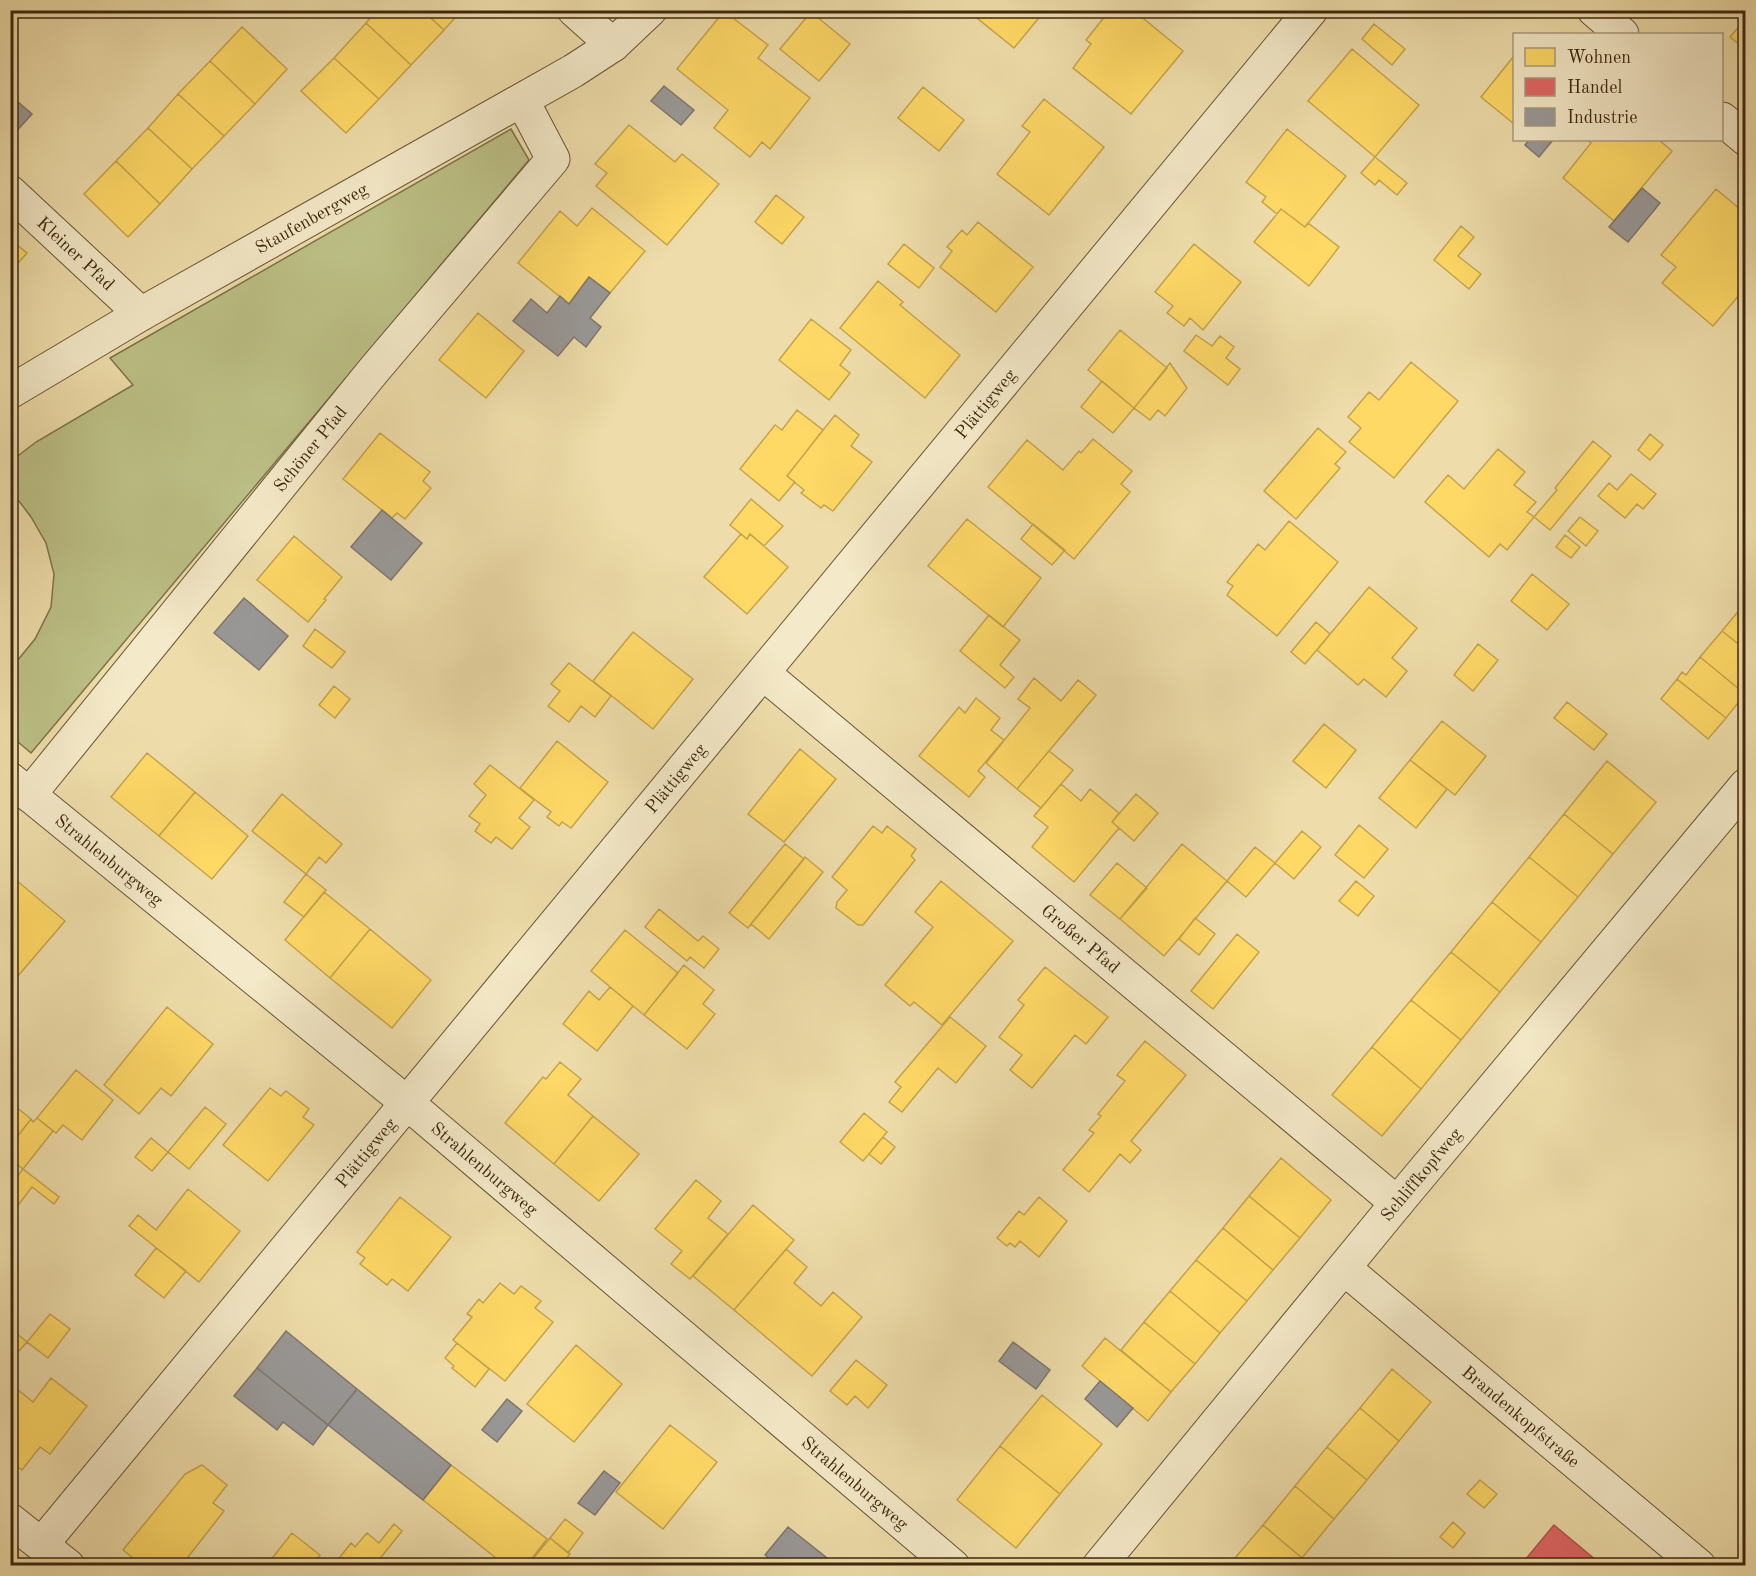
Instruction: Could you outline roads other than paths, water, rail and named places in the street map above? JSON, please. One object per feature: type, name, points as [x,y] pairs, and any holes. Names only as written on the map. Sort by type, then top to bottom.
[{"type":"street","points":[[574,10],[613,45]]},
{"type":"street","name":"Staufenbergweg","points":[[10,392],[141,314],[573,71],[613,45],[650,10]]},
{"type":"street","name":"Plättigweg","points":[[42,1544],[1311,10]]},
{"type":"street","points":[[1594,10],[1622,33]]},
{"type":"street","name":"Schöner Pfad","points":[[20,787],[553,159],[522,100]]},
{"type":"street","points":[[1723,120],[1746,139]]},
{"type":"street","name":"Kleiner Pfad","points":[[10,192],[141,314]]},
{"type":"street","name":"Großer Pfad","points":[[763,673],[1397,1203]]},
{"type":"street","name":"Schliffkopfweg","points":[[1099,1566],[1397,1203],[1746,785]]},
{"type":"street","name":"Strahlenburgweg","points":[[20,787],[406,1102],[953,1566]]},
{"type":"street","name":"Brandenkopfstraße","points":[[1344,1268],[1699,1566]]},
{"type":"street","points":[[10,1520],[68,1566]]}]
